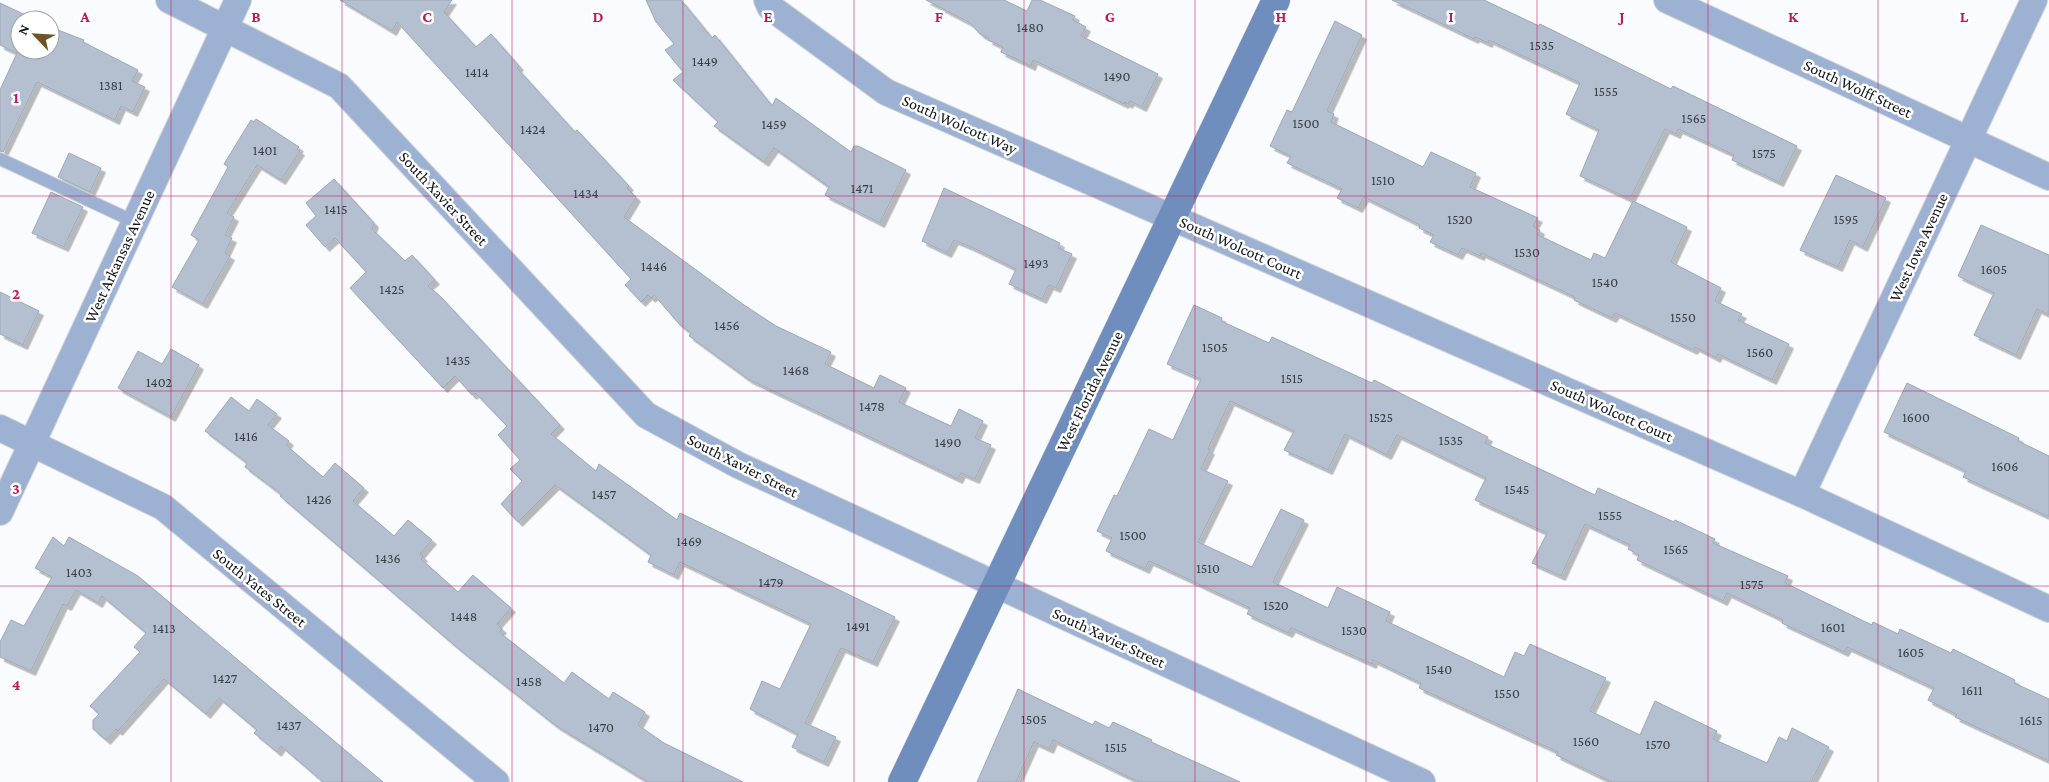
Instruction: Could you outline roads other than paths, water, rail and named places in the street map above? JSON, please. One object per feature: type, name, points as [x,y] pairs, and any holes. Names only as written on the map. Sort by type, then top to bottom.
[{"type":"street","name":"South Xavier Street","points":[[169,0],[339,86],[646,415],[738,465],[1422,782]]},
{"type":"street","name":"West Arkansas Avenue","points":[[0,512],[238,0]]},
{"type":"street","name":"South Wolcott Way","points":[[767,0],[770,7],[886,92],[1172,217]]},
{"type":"street","name":"West Florida Avenue","points":[[902,782],[1276,0]]},
{"type":"street","name":"South Wolff Street","points":[[1667,0],[2049,177]]},
{"type":"street","name":"West Iowa Avenue","points":[[1802,494],[2034,0]]},
{"type":"street","name":"South Wolcott Court","points":[[1172,217],[1802,494],[2049,609]]},
{"type":"street","name":"South Yates Street","points":[[0,428],[163,508],[496,782]]},
{"type":"lane","points":[[0,159],[135,222]]}]
